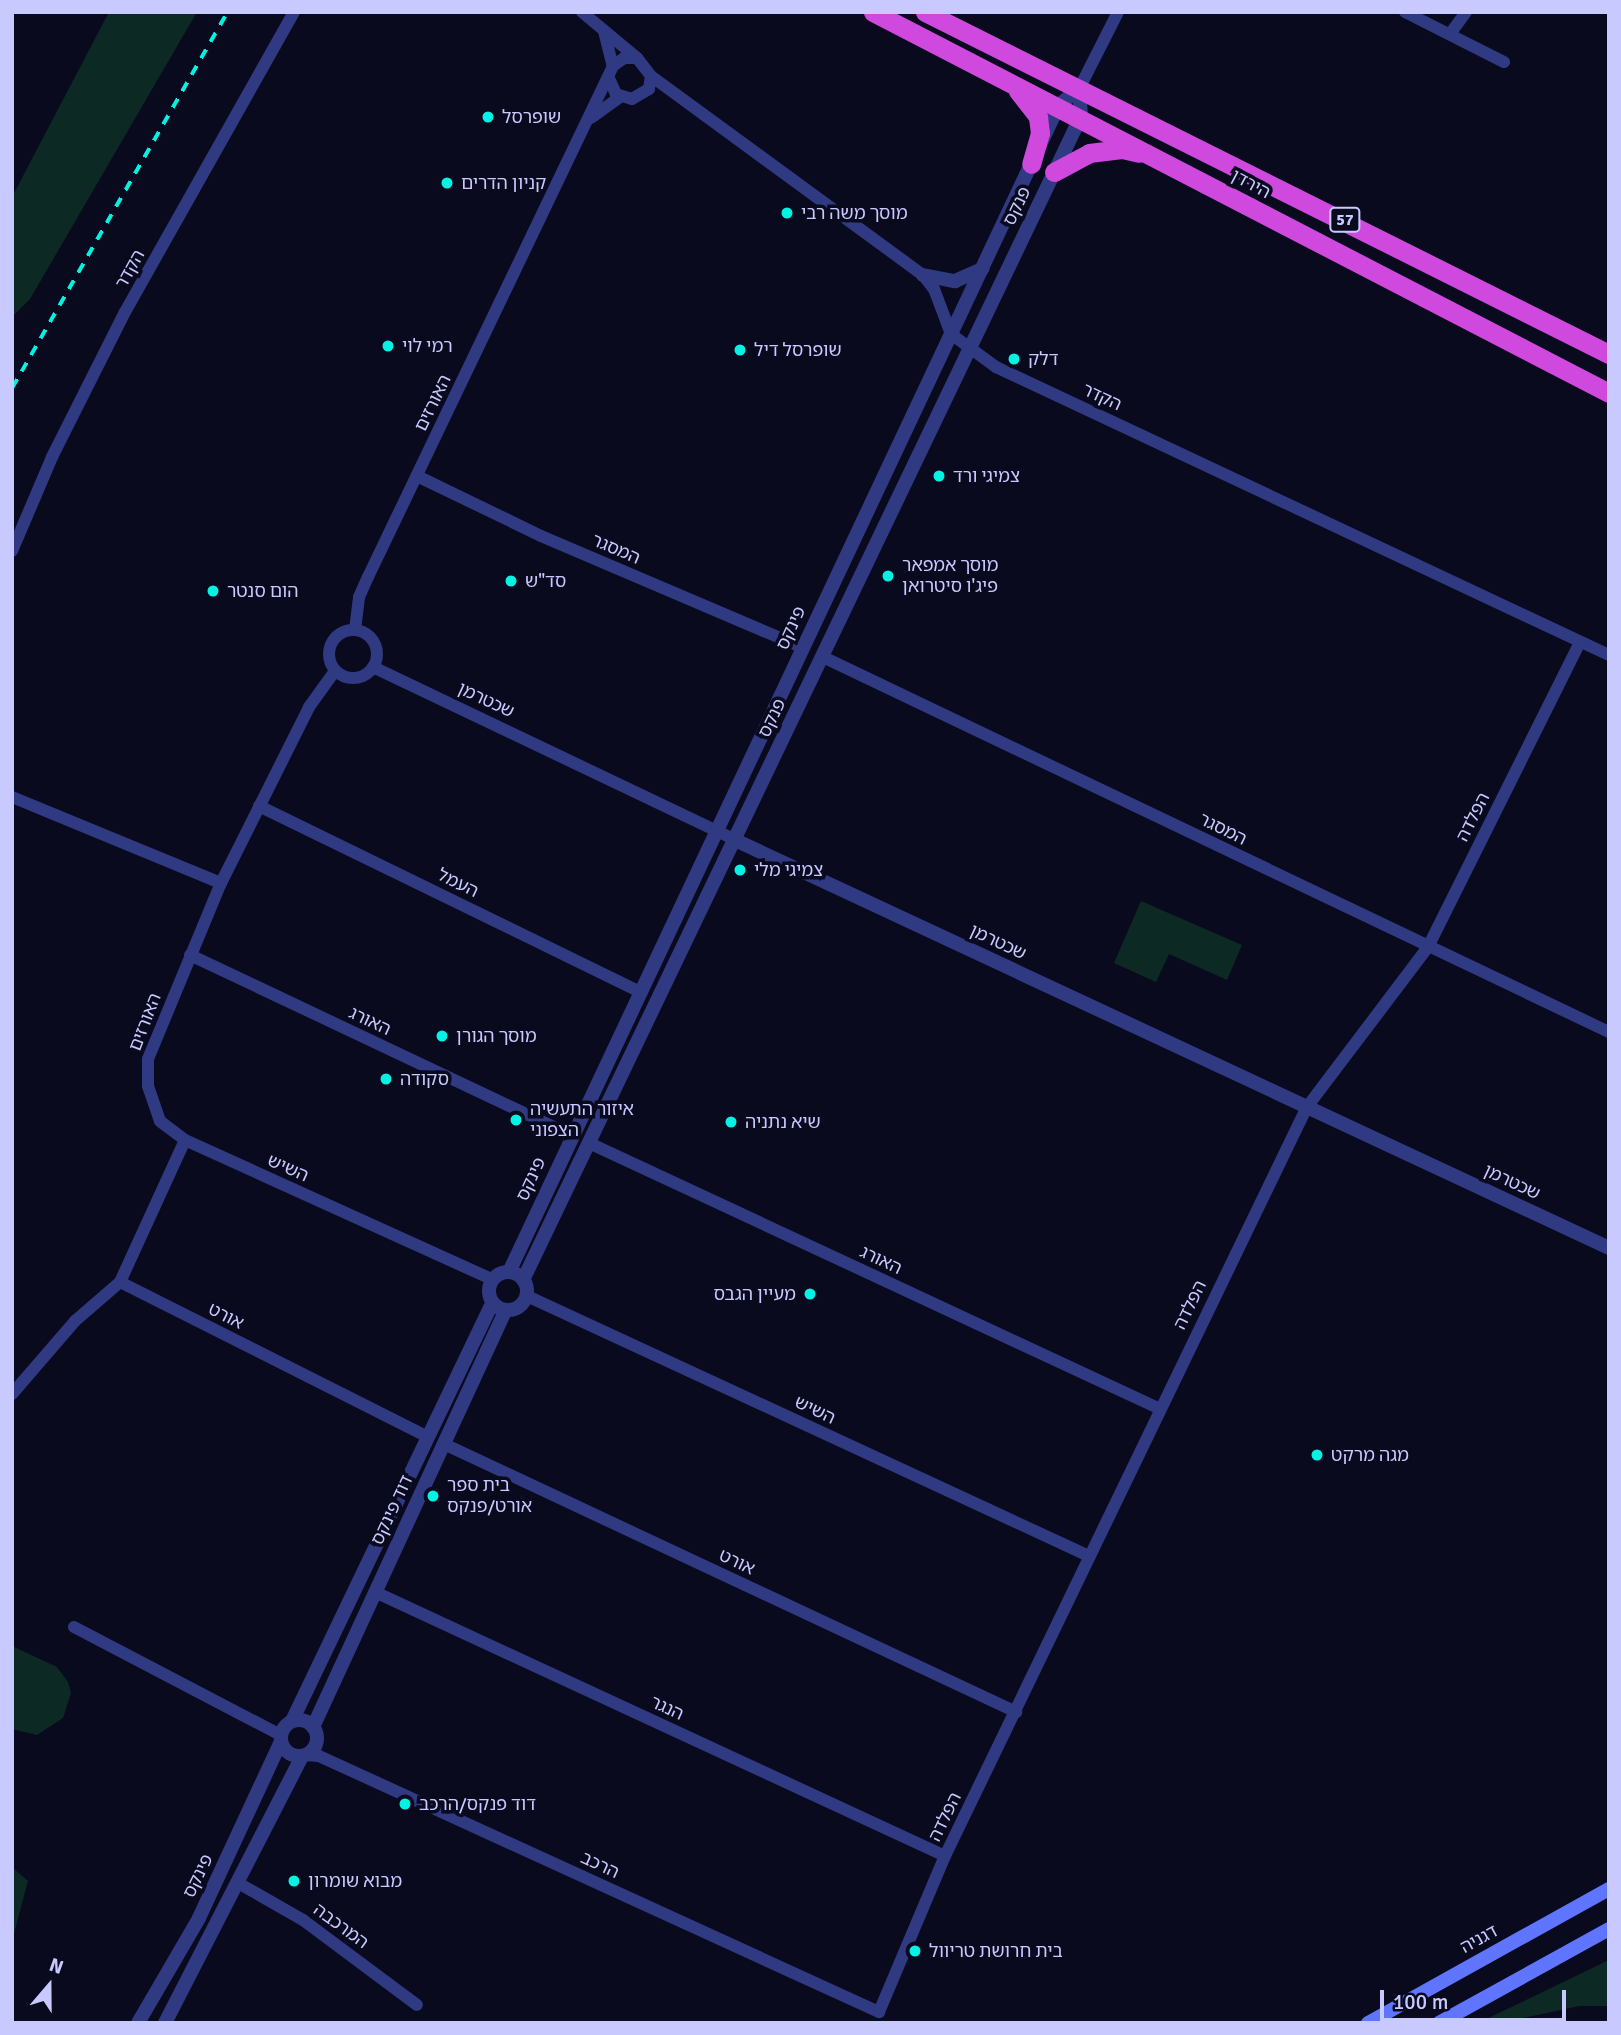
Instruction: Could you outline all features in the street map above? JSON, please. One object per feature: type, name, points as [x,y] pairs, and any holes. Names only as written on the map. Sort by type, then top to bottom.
[{"type":"highway","name":"הירדן","points":[[873,12],[1081,116],[1609,393]]},
{"type":"highway","name":"הירדן","points":[[925,12],[1609,354]]},
{"type":"highway","points":[[991,72],[1020,92],[1038,117],[1040,133],[1031,164]]},
{"type":"highway","points":[[1055,172],[1089,153],[1122,149],[1156,157]]},
{"type":"main road","name":"דגניה","points":[[1368,2023],[1609,1889]]},
{"type":"main road","points":[[1439,2023],[1609,1929]]},
{"type":"street","name":"הקדר","points":[[12,551],[52,457],[125,312],[295,12]]},
{"type":"street","points":[[582,12],[637,58],[651,76],[923,275],[934,289],[951,334]]},
{"type":"street","points":[[1055,172],[1081,116],[1079,89],[1118,12]]},
{"type":"street","points":[[1405,12],[1504,62]]},
{"type":"street","points":[[1450,34],[1466,12]]},
{"type":"street","points":[[604,30],[611,72],[620,97],[632,99],[644,94],[651,76]]},
{"type":"street","points":[[611,72],[624,58],[637,58]]},
{"type":"street","name":"האורזים","points":[[355,630],[359,597],[611,72]]},
{"type":"street","name":"פינקס","points":[[509,1272],[1059,105],[1079,89]]},
{"type":"street","name":"האורזים","points":[[590,118],[620,97]]},
{"type":"street","name":"פנקס","points":[[523,1280],[1055,172]]},
{"type":"street","points":[[923,275],[955,281],[982,269]]},
{"type":"street","name":"הקדר","points":[[951,334],[996,367],[1609,655]]},
{"type":"street","name":"המסגר","points":[[417,476],[541,536],[803,648]]},
{"type":"street","points":[[355,630],[375,644],[373,667],[355,678],[335,671],[328,655],[333,640],[355,630]]},
{"type":"street","name":"הפלדה","points":[[879,2012],[945,1856],[1016,1712],[1158,1408],[1307,1107],[1428,947],[1580,642]]},
{"type":"street","name":"המסגר","points":[[823,657],[1609,1032]]},
{"type":"street","name":"שכטרמן","points":[[373,667],[1609,1248]]},
{"type":"street","name":"האורזים","points":[[185,1140],[160,1121],[148,1086],[148,1059],[221,883],[309,707],[335,671]]},
{"type":"street","points":[[12,797],[221,883]]},
{"type":"street","name":"העמל","points":[[259,806],[641,992]]},
{"type":"street","name":"האורג","points":[[190,956],[573,1136]]},
{"type":"street","points":[[12,1394],[75,1321],[120,1282],[185,1140]]},
{"type":"street","name":"השיש","points":[[185,1140],[492,1279]]},
{"type":"street","name":"האורג","points":[[589,1143],[1158,1408]]},
{"type":"street","points":[[509,1272],[523,1280],[527,1296],[519,1307],[506,1310],[492,1303],[488,1292],[492,1279],[509,1272]]},
{"type":"street","name":"אורט","points":[[120,1282],[428,1437]]},
{"type":"street","name":"השיש","points":[[527,1296],[1088,1556]]},
{"type":"street","points":[[281,1738],[292,1721],[492,1303]]},
{"type":"street","name":"דוד פינקס","points":[[313,1727],[506,1310]]},
{"type":"street","name":"אורט","points":[[444,1444],[1016,1712]]},
{"type":"street","name":"הנגר","points":[[375,1592],[945,1856]]},
{"type":"street","points":[[74,1627],[281,1738],[287,1751],[304,1755]]},
{"type":"street","points":[[165,2023],[240,1884],[304,1755],[317,1742],[313,1727],[303,1720],[292,1721]]},
{"type":"street","name":"פינקס","points":[[138,2023],[199,1918],[281,1738]]},
{"type":"street","name":"הרכב","points":[[304,1755],[319,1756],[879,2012]]},
{"type":"street","name":"המרכבה","points":[[240,1884],[303,1920],[417,2005]]},
{"type":"green space","points":[[109,12],[197,12],[30,299],[12,317],[12,197]]},
{"type":"green space","points":[[1141,901],[1242,945],[1227,980],[1169,954],[1156,982],[1114,963]]},
{"type":"green space","points":[[12,1646],[57,1667],[68,1682],[71,1693],[63,1718],[37,1735],[12,1729]]},
{"type":"green space","points":[[12,1867],[28,1881],[12,1941]]},
{"type":"green space","points":[[1609,1960],[1609,2006],[1580,2006],[1499,2023],[1478,2023]]},
{"type":"railway","points":[[12,388],[227,12]]},
{"type":"place","name":"שופרסל","points":[[488,117]]},
{"type":"place","name":"קניון הדרים","points":[[447,183]]},
{"type":"place","name":"מוסך משה רבי","points":[[787,213]]},
{"type":"place","name":"רמי לוי","points":[[388,346]]},
{"type":"place","name":"שופרסל דיל","points":[[740,350]]},
{"type":"place","name":"דלק","points":[[1014,359]]},
{"type":"place","name":"צמיגי ורד","points":[[939,476]]},
{"type":"place","name":"מוסך אמפאר פיג'ו סיטרואן","points":[[888,576]]},
{"type":"place","name":"סד\"ש","points":[[511,581]]},
{"type":"place","name":"הום סנטר","points":[[213,591]]},
{"type":"place","name":"צמיגי מלי","points":[[740,870]]},
{"type":"place","name":"מוסך הגורן","points":[[442,1036]]},
{"type":"place","name":"סקודה","points":[[386,1079]]},
{"type":"place","name":"איזור התעשיה הצפוני","points":[[516,1120]]},
{"type":"place","name":"שיא נתניה","points":[[731,1122]]},
{"type":"place","name":"מעיין הגבס","points":[[810,1294]]},
{"type":"place","name":"מגה מרקט","points":[[1317,1455]]},
{"type":"place","name":"בית ספר אורט/פנקס","points":[[433,1496]]},
{"type":"place","name":"דוד פנקס/הרכב","points":[[405,1804]]},
{"type":"place","name":"מבוא שומרון","points":[[294,1881]]},
{"type":"place","name":"בית חרושת טריוול","points":[[915,1951]]}]
